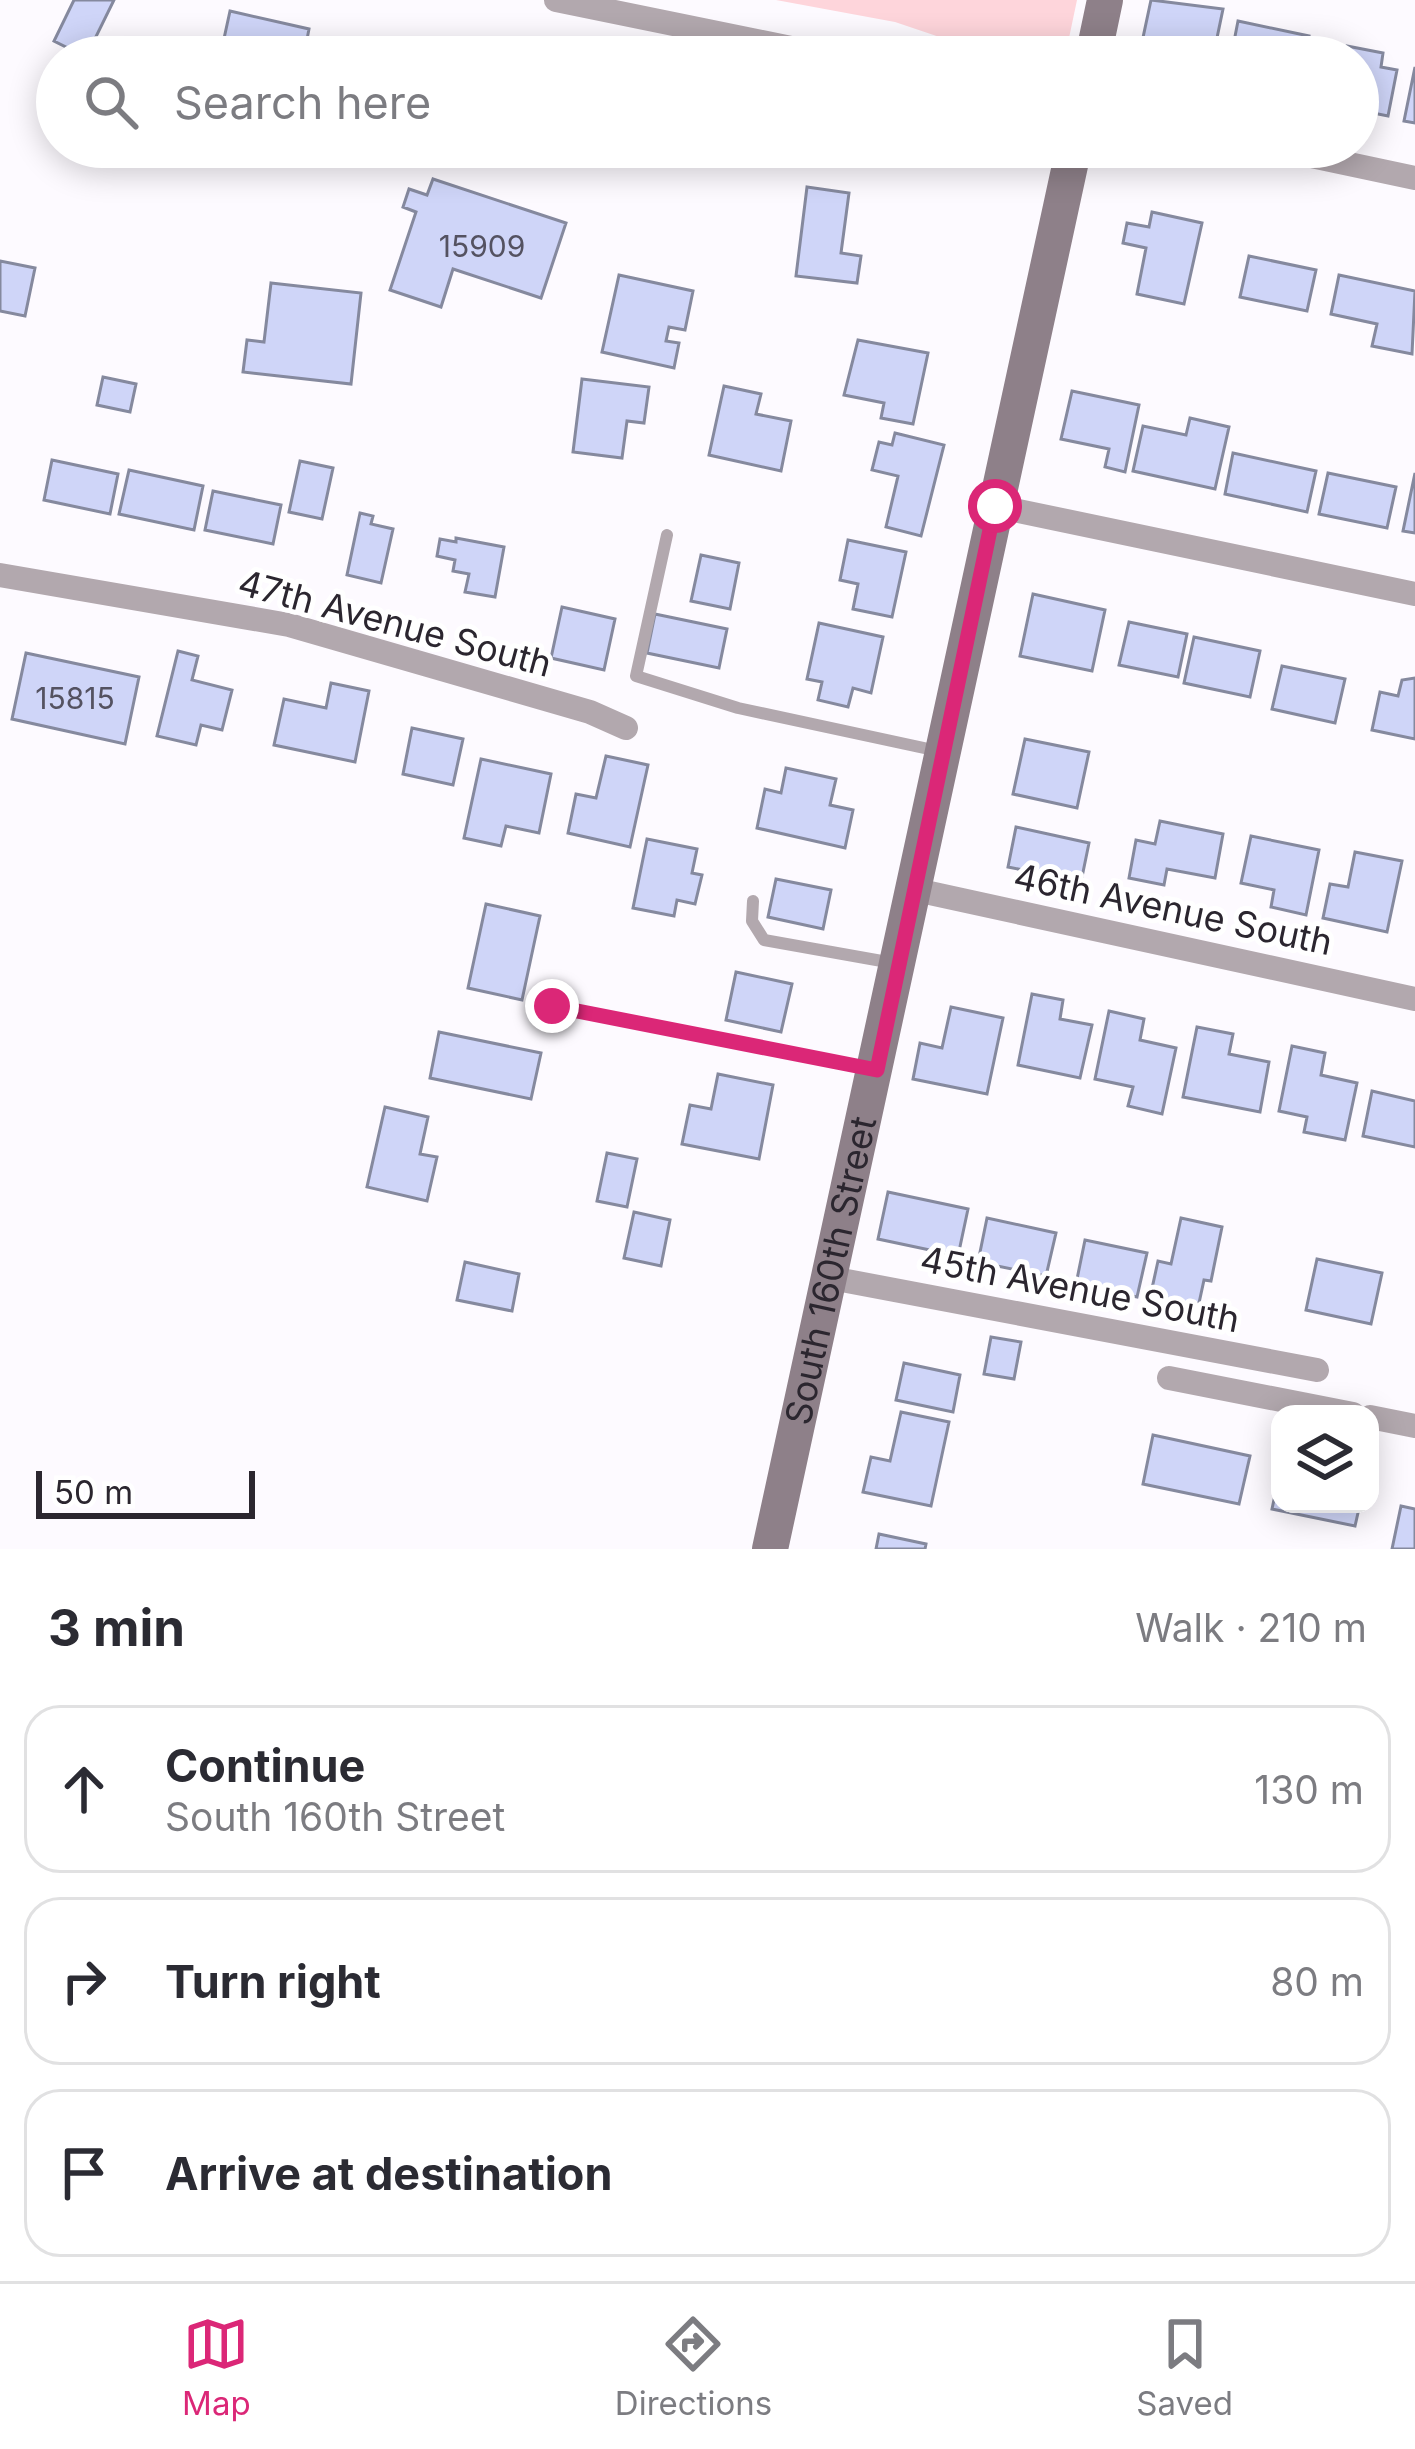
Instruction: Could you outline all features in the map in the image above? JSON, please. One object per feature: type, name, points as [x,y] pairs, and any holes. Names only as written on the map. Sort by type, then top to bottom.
[{"type":"street","points":[[556,0],[732,36]]},
{"type":"street","points":[[1097,36],[1105,0]]},
{"type":"street","name":"South 160th Street","points":[[770,1549],[1069,168]]},
{"type":"street","points":[[1368,168],[1415,178]]},
{"type":"street","points":[[995,506],[1415,594]]},
{"type":"street","name":"47th Avenue South","points":[[0,575],[290,625],[590,712],[626,728]]},
{"type":"street","name":"46th Avenue South","points":[[916,890],[1415,998]]},
{"type":"street","name":"45th Avenue South","points":[[831,1278],[1317,1370]]},
{"type":"street","name":"45th Avenue South","points":[[1169,1378],[1307,1405]]},
{"type":"street","points":[[1379,1419],[1415,1426]]},
{"type":"lane","points":[[668,536],[635,676],[738,708],[945,752]]},
{"type":"lane","points":[[753,901],[752,921],[764,940],[900,964]]},
{"type":"lane","points":[[552,1006],[877,1070]]},
{"type":"shaded area","points":[[776,0],[1077,0],[1069,36],[937,36],[895,22]]},
{"type":"building","points":[[74,0],[114,0],[96,36],[56,36]]},
{"type":"building","points":[[1151,0],[1223,9],[1217,36],[1143,36]]},
{"type":"building","points":[[230,11],[309,29],[308,36],[225,36]]},
{"type":"building","points":[[1238,21],[1309,36],[1235,36]]},
{"type":"building","points":[[1379,52],[1383,53],[1381,67],[1397,70],[1388,116],[1379,114]]},
{"type":"building","points":[[1415,67],[1415,123],[1404,121]]},
{"type":"building","points":[[433,179],[566,223],[541,298],[453,269],[441,307],[390,290],[416,212],[403,207],[409,189],[427,195]]},
{"type":"building","points":[[807,187],[849,193],[841,253],[861,256],[857,283],[796,276]]},
{"type":"building","points":[[1152,212],[1202,223],[1184,304],[1137,294],[1146,248],[1123,243],[1127,223],[1149,227]]},
{"type":"building","points":[[1249,256],[1316,270],[1307,311],[1240,297]]},
{"type":"building","points":[[0,261],[35,268],[25,316],[0,311]]},
{"type":"building","points":[[619,275],[693,291],[685,330],[669,327],[666,341],[679,343],[674,368],[602,352]]},
{"type":"building","points":[[1339,275],[1415,291],[1412,354],[1372,346],[1377,324],[1331,314]]},
{"type":"building","points":[[271,283],[361,293],[351,384],[243,372],[247,340],[264,342]]},
{"type":"building","points":[[858,340],[928,353],[913,424],[881,418],[884,403],[844,395]]},
{"type":"building","points":[[103,377],[136,384],[130,412],[97,405]]},
{"type":"building","points":[[582,379],[649,387],[644,423],[627,421],[622,458],[573,452]]},
{"type":"building","points":[[724,386],[761,394],[756,414],[791,421],[781,471],[709,455]]},
{"type":"building","points":[[1072,391],[1139,405],[1125,472],[1105,467],[1109,449],[1061,439]]},
{"type":"building","points":[[1190,418],[1229,427],[1215,489],[1133,471],[1143,426],[1186,435]]},
{"type":"building","points":[[895,433],[944,445],[921,536],[886,527],[898,476],[872,470],[879,442],[892,445]]},
{"type":"building","points":[[1233,453],[1316,471],[1307,512],[1225,494]]},
{"type":"building","points":[[52,460],[118,474],[110,514],[44,500]]},
{"type":"building","points":[[300,461],[333,468],[322,519],[289,512]]},
{"type":"building","points":[[129,470],[203,486],[194,530],[119,514]]},
{"type":"building","points":[[1328,473],[1396,487],[1387,528],[1319,514]]},
{"type":"building","points":[[1415,473],[1415,533],[1403,531]]},
{"type":"building","points":[[213,491],[281,505],[273,544],[205,530]]},
{"type":"building","points":[[360,513],[373,516],[371,524],[393,529],[381,583],[347,575]]},
{"type":"building","points":[[456,538],[504,547],[495,597],[465,592],[469,574],[453,571],[455,560],[437,556],[440,539],[456,542]]},
{"type":"building","points":[[848,540],[906,552],[892,617],[853,609],[858,584],[840,580]]},
{"type":"building","points":[[701,555],[739,563],[730,609],[691,601]]},
{"type":"building","points":[[1033,594],[1105,610],[1092,671],[1020,656]]},
{"type":"building","points":[[562,607],[615,619],[604,670],[551,658]]},
{"type":"building","points":[[655,614],[727,629],[719,668],[647,653]]},
{"type":"building","points":[[1129,622],[1187,634],[1178,677],[1119,665]]},
{"type":"building","points":[[819,623],[883,637],[871,693],[853,688],[848,707],[818,700],[822,682],[807,679]]},
{"type":"building","points":[[1194,637],[1260,651],[1250,697],[1184,683]]},
{"type":"building","points":[[178,651],[198,656],[192,680],[232,690],[222,730],[201,725],[196,745],[157,736]]},
{"type":"building","points":[[26,653],[139,677],[125,744],[12,719]]},
{"type":"building","points":[[1282,666],[1345,679],[1335,723],[1272,709]]},
{"type":"building","points":[[1415,678],[1415,739],[1372,730],[1380,692],[1398,696],[1402,680]]},
{"type":"building","points":[[331,683],[369,691],[355,762],[274,745],[284,699],[326,708]]},
{"type":"building","points":[[412,728],[463,739],[453,785],[403,774]]},
{"type":"building","points":[[1025,739],[1089,752],[1077,808],[1013,794]]},
{"type":"building","points":[[606,756],[648,765],[630,847],[568,833],[576,794],[596,798]]},
{"type":"building","points":[[481,759],[551,774],[539,833],[506,826],[501,846],[464,838]]},
{"type":"building","points":[[786,768],[836,779],[830,805],[853,810],[845,848],[757,828],[765,789],[781,793]]},
{"type":"building","points":[[1160,821],[1223,834],[1215,878],[1167,869],[1164,885],[1129,878],[1136,840],[1155,844]]},
{"type":"building","points":[[1016,827],[1089,843],[1081,882],[1008,867]]},
{"type":"building","points":[[1251,836],[1319,850],[1306,915],[1271,907],[1274,890],[1241,883]]},
{"type":"building","points":[[647,839],[697,849],[692,873],[702,875],[695,904],[677,900],[674,916],[633,908]]},
{"type":"building","points":[[1355,852],[1402,861],[1387,932],[1323,918],[1330,884],[1348,887]]},
{"type":"building","points":[[776,879],[831,890],[823,929],[768,917]]},
{"type":"building","points":[[486,904],[540,916],[522,1000],[468,988]]},
{"type":"building","points":[[736,972],[792,984],[781,1032],[726,1020]]},
{"type":"building","points":[[1032,994],[1063,1000],[1060,1019],[1092,1025],[1080,1078],[1018,1065]]},
{"type":"building","points":[[951,1007],[1003,1018],[987,1094],[913,1079],[920,1043],[942,1048]]},
{"type":"building","points":[[1109,1011],[1144,1019],[1140,1040],[1176,1048],[1162,1114],[1128,1106],[1133,1087],[1095,1079]]},
{"type":"building","points":[[1197,1027],[1233,1034],[1229,1054],[1269,1062],[1260,1112],[1183,1097]]},
{"type":"building","points":[[439,1032],[541,1053],[531,1099],[430,1078]]},
{"type":"building","points":[[1292,1046],[1325,1053],[1321,1075],[1357,1083],[1345,1140],[1304,1132],[1307,1117],[1279,1111]]},
{"type":"building","points":[[718,1074],[773,1085],[759,1159],[682,1144],[690,1105],[711,1109]]},
{"type":"building","points":[[1372,1091],[1415,1101],[1415,1147],[1363,1136]]},
{"type":"building","points":[[385,1107],[428,1117],[420,1154],[437,1157],[427,1201],[367,1187]]},
{"type":"building","points":[[607,1153],[637,1159],[627,1207],[597,1201]]},
{"type":"building","points":[[888,1192],[968,1209],[958,1256],[878,1239]]},
{"type":"building","points":[[634,1212],[670,1220],[661,1266],[624,1258]]},
{"type":"building","points":[[987,1218],[1056,1233],[1046,1276],[978,1262]]},
{"type":"building","points":[[1181,1218],[1222,1227],[1211,1281],[1204,1280],[1199,1303],[1190,1305],[1151,1293],[1158,1261],[1171,1264]]},
{"type":"building","points":[[1085,1240],[1147,1253],[1137,1297],[1076,1284]]},
{"type":"building","points":[[1317,1259],[1382,1273],[1371,1324],[1306,1310]]},
{"type":"building","points":[[465,1262],[519,1274],[512,1311],[457,1300]]},
{"type":"building","points":[[991,1337],[1021,1342],[1014,1379],[984,1374]]},
{"type":"building","points":[[904,1363],[960,1375],[953,1412],[896,1400]]},
{"type":"building","points":[[901,1412],[949,1422],[931,1506],[863,1492],[871,1457],[890,1461]]},
{"type":"building","points":[[1153,1435],[1250,1456],[1239,1504],[1143,1484]]},
{"type":"building","points":[[1401,1506],[1415,1509],[1415,1549],[1392,1549]]},
{"type":"building","points":[[1292,1513],[1358,1513],[1355,1526]]},
{"type":"building","points":[[879,1534],[926,1544],[925,1549],[876,1549]]},
{"type":"route","points":[[552,1006],[877,1070],[995,506]]}]
